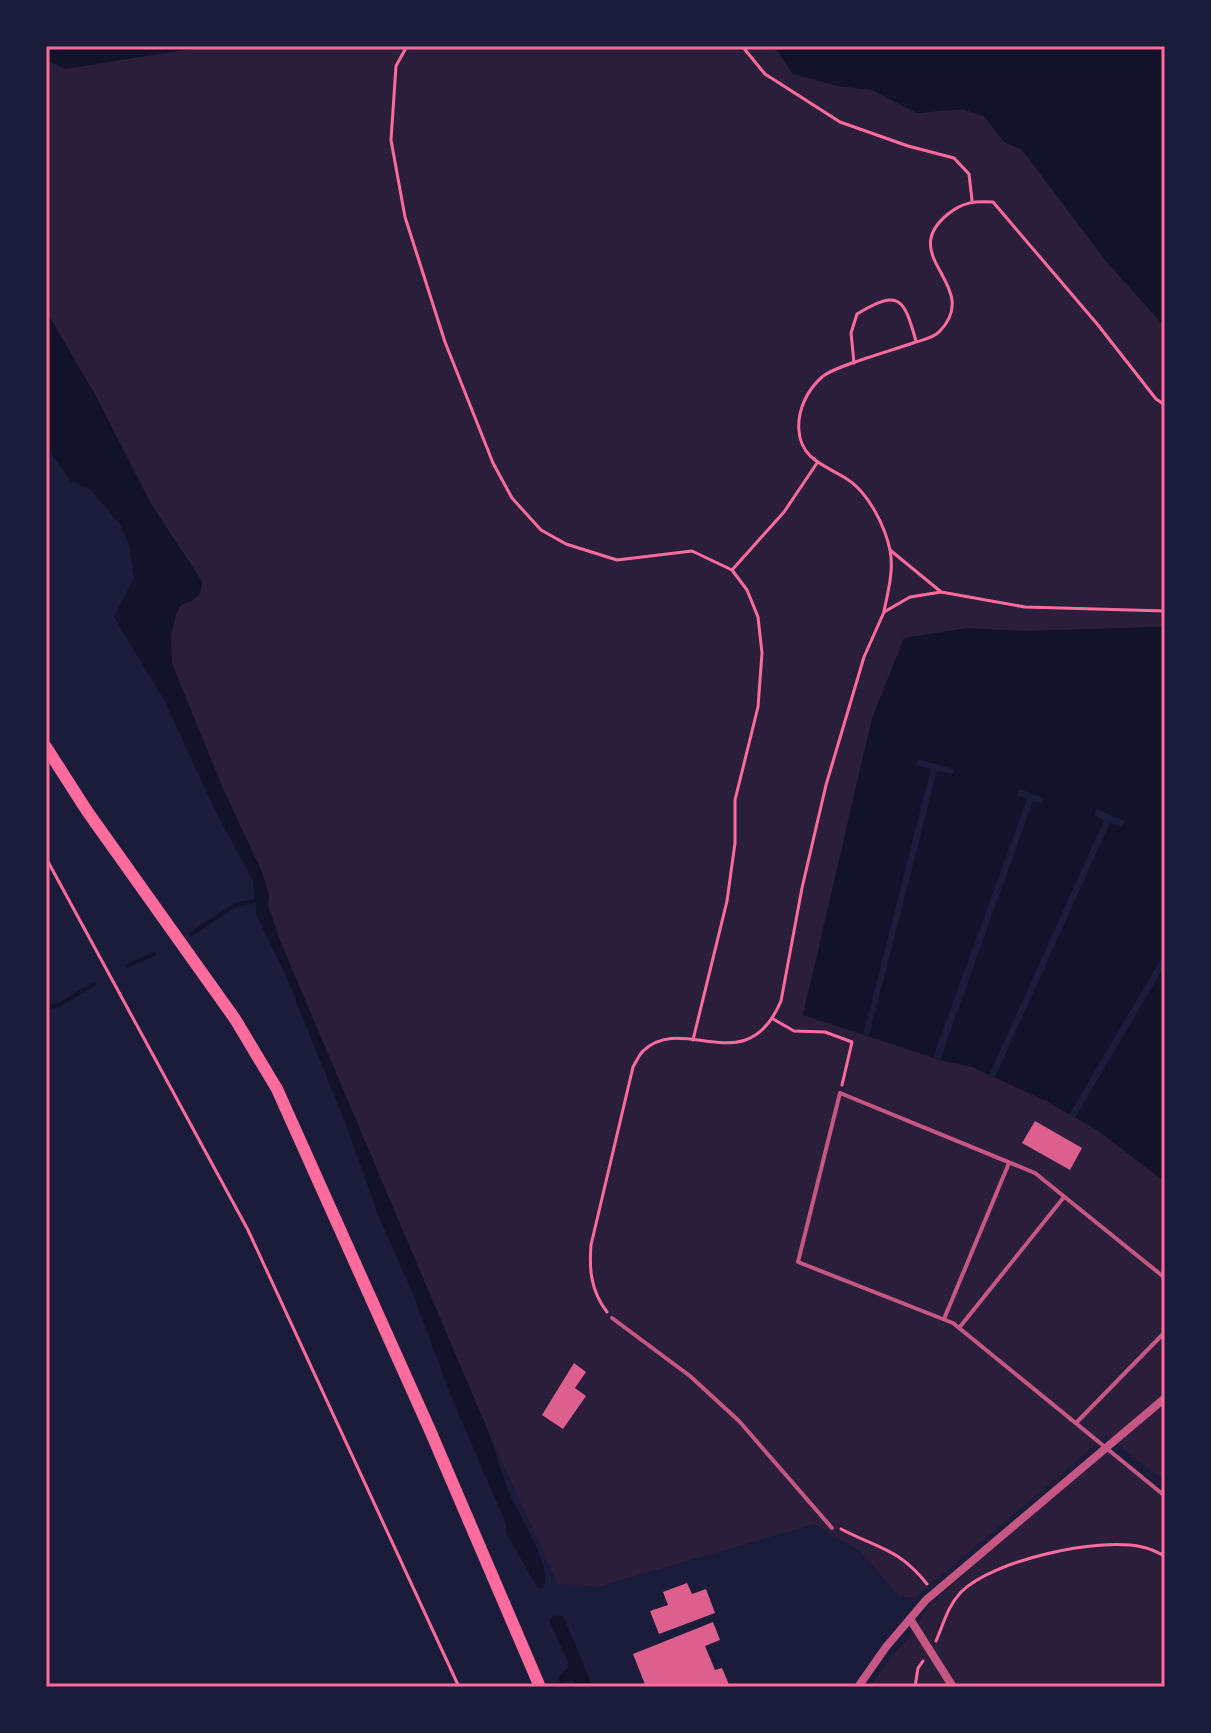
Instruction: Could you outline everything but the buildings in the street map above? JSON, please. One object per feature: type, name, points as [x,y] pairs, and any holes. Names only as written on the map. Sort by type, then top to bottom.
[{"type":"main road","points":[[46,747],[87,811],[235,1019],[283,1100],[424,1416],[540,1687]]},
{"type":"street","points":[[858,1687],[934,1593],[1165,1398]]},
{"type":"street","points":[[910,1619],[953,1687]]},
{"type":"lane","points":[[1165,1278],[1035,1173],[840,1093],[798,1262],[959,1328],[1165,1496]]},
{"type":"lane","points":[[944,1320],[1009,1163]]},
{"type":"lane","points":[[959,1328],[1064,1197]]},
{"type":"lane","points":[[612,1318],[690,1376],[729,1412],[832,1528]]},
{"type":"lane","points":[[1076,1423],[1165,1332]]},
{"type":"path","points":[[407,46],[396,66],[391,140],[405,217],[445,342],[493,463],[512,498],[541,530],[566,544],[617,560],[692,551],[732,570],[747,590],[758,617],[762,653],[758,707],[735,800],[735,843],[727,901],[693,1040]]},
{"type":"path","points":[[742,46],[765,74],[840,122],[908,146],[954,158],[969,174],[972,200]]},
{"type":"path","points":[[612,1318],[592,1284],[589,1266],[628,1081],[643,1051],[657,1043],[673,1038],[712,1044],[749,1039],[773,1019],[781,1001],[802,888],[826,785],[864,657],[884,612],[890,575],[890,550],[870,500],[849,480],[817,463],[806,453],[799,431],[803,401],[823,375],[938,334],[953,314],[953,294],[933,260],[930,240],[937,223],[957,206],[972,200],[993,202],[1098,325],[1156,399],[1165,405]]},
{"type":"path","points":[[854,363],[851,333],[857,314],[877,302],[897,301],[907,308],[916,342]]},
{"type":"path","points":[[732,570],[784,512],[817,463]]},
{"type":"path","points":[[890,550],[941,592]]},
{"type":"path","points":[[884,612],[910,597],[941,592],[1025,607],[1165,611]]},
{"type":"path","points":[[46,858],[248,1230],[459,1687]]},
{"type":"path","points":[[773,1019],[794,1031],[825,1032],[852,1042],[840,1093]]},
{"type":"path","points":[[832,1528],[840,1528],[894,1552],[916,1570],[929,1586]]},
{"type":"path","points":[[915,1687],[918,1668],[930,1651],[951,1604],[980,1576],[1046,1554],[1096,1546],[1143,1547],[1165,1556]]},
{"type":"path","points":[[944,1602],[951,1604]]},
{"type":"shaded area","points":[[46,46],[210,46],[65,69],[46,60]]},
{"type":"shaded area","points":[[210,46],[774,46],[794,74],[838,86],[872,90],[917,113],[963,109],[985,117],[1004,142],[1022,149],[1106,261],[1165,327],[1165,1481],[1106,1436],[915,1598],[899,1596],[861,1552],[815,1524],[597,1587],[558,1584],[466,1383],[281,943],[268,906],[269,895],[262,872],[224,791],[172,664],[171,635],[191,564],[151,504],[97,398],[46,311],[46,60],[53,64],[155,55]]},
{"type":"shaded area","points":[[774,46],[1165,46],[1165,327],[1106,261],[1022,150],[1004,142],[985,117],[963,109],[917,113],[872,90],[838,86],[793,74]]},
{"type":"shaded area","points":[[46,311],[97,398],[151,504],[202,581],[199,595],[181,605],[176,614],[171,635],[172,664],[224,791],[262,872],[269,895],[268,906],[281,943],[488,1431],[508,1490],[539,1553],[545,1579],[543,1589],[537,1587],[506,1533],[506,1524],[378,1215],[347,1127],[285,974],[257,916],[253,881],[215,810],[164,700],[114,617],[134,578],[129,545],[120,524],[91,490],[71,481],[46,446]]},
{"type":"shaded area","points":[[1165,627],[1165,1182],[1097,1130],[1046,1101],[972,1067],[940,1060],[803,1015],[872,718],[904,638],[967,628],[1025,631]]},
{"type":"shaded area","points":[[1107,1449],[1165,1493],[1165,1687],[870,1687],[910,1637],[926,1609],[1001,1539]]},
{"type":"shaded area","points":[[554,1615],[563,1616],[593,1687],[578,1687],[573,1680],[561,1683],[558,1679],[568,1668],[568,1662],[549,1620]]},
{"type":"pier","points":[[918,759],[954,769],[953,774],[937,771],[869,1036],[863,1035],[931,769],[916,765]]},
{"type":"pier","points":[[1019,789],[1044,798],[1042,804],[1033,801],[940,1060],[933,1057],[1027,799],[1017,795]]},
{"type":"pier","points":[[1097,809],[1125,821],[1122,827],[1110,823],[995,1077],[989,1075],[1104,820],[1094,815]]},
{"type":"pier","points":[[1165,952],[1165,965],[1075,1118],[1069,1115]]},
{"type":"waterway","points":[[191,934],[236,905],[259,900]]},
{"type":"waterway","points":[[127,966],[154,954]]},
{"type":"waterway","points":[[46,1008],[61,1004],[94,984]]}]
